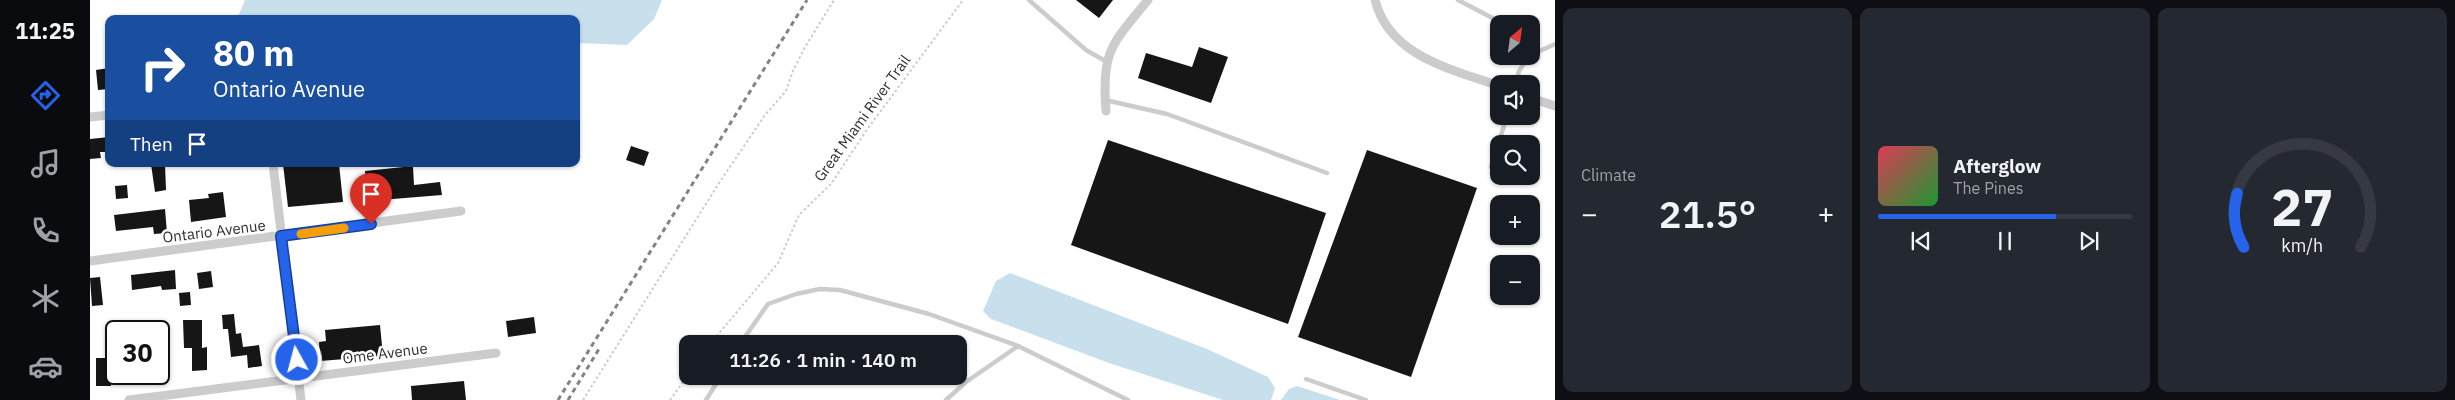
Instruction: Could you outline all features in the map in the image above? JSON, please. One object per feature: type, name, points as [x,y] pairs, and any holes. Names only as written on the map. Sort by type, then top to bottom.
[{"type":"street","points":[[1106,111],[1107,62],[1114,41],[1148,0]]},
{"type":"street","points":[[1375,0],[1384,21],[1393,35],[1416,54],[1490,83]]},
{"type":"street","points":[[1540,101],[1555,106]]},
{"type":"street","points":[[90,117],[105,115]]},
{"type":"street","points":[[274,167],[301,400]]},
{"type":"street","name":"Ontario Avenue","points":[[90,261],[461,211]]},
{"type":"street","name":"Ome Avenue","points":[[129,400],[496,353]]},
{"type":"lane","points":[[1029,0],[1086,50],[1107,62]]},
{"type":"lane","points":[[1458,0],[1490,17]]},
{"type":"lane","points":[[1540,51],[1555,44]]},
{"type":"lane","points":[[1105,100],[1167,114],[1327,173]]},
{"type":"lane","points":[[746,335],[768,304],[796,294],[820,289],[840,290],[929,314],[1018,346],[1128,400]]},
{"type":"lane","points":[[946,400],[966,382],[1018,346]]},
{"type":"lane","points":[[1306,380],[1366,400]]},
{"type":"lane","points":[[706,400],[715,385]]},
{"type":"path","points":[[583,400],[719,183],[765,115],[786,91],[792,73],[805,47],[834,0]]},
{"type":"path","name":"Great Miami River Trail","points":[[718,335],[774,268],[799,215],[831,184],[866,131],[963,0]]},
{"type":"path","points":[[670,400],[681,385]]},
{"type":"water","points":[[245,0],[662,0],[654,19],[627,45],[580,43],[580,15],[239,15]]},
{"type":"water","points":[[1010,273],[1207,349],[1268,377],[1275,388],[1271,400],[1223,400],[1109,363],[991,319],[983,311],[996,281]]},
{"type":"water","points":[[1297,386],[1340,400],[1281,400],[1289,389]]},
{"type":"building","points":[[1076,0],[1113,0],[1099,18]]},
{"type":"building","points":[[1199,47],[1228,57],[1211,103],[1138,78],[1146,53],[1192,67]]},
{"type":"building","points":[[105,69],[105,89],[98,90],[96,70]]},
{"type":"building","points":[[105,137],[105,152],[100,152],[101,158],[90,159],[90,139]]},
{"type":"building","points":[[1108,140],[1326,213],[1288,324],[1071,245]]},
{"type":"building","points":[[631,146],[649,152],[644,166],[626,160]]},
{"type":"building","points":[[1367,150],[1477,188],[1411,377],[1298,337]]},
{"type":"building","points":[[151,167],[165,167],[166,190],[155,192]]},
{"type":"building","points":[[283,167],[339,167],[343,202],[288,207]]},
{"type":"building","points":[[413,167],[414,185],[440,182],[442,195],[368,201],[365,171]]},
{"type":"building","points":[[127,185],[128,198],[116,199],[115,186]]},
{"type":"building","points":[[223,192],[226,217],[191,222],[189,200],[209,198],[208,194]]},
{"type":"building","points":[[165,209],[167,233],[154,234],[153,227],[116,231],[114,215]]},
{"type":"building","points":[[175,270],[176,289],[162,290],[161,286],[132,290],[131,275]]},
{"type":"building","points":[[211,271],[213,287],[199,289],[197,273]]},
{"type":"building","points":[[100,277],[103,305],[92,306],[90,278]]},
{"type":"building","points":[[190,292],[191,305],[180,306],[179,293]]},
{"type":"building","points":[[234,314],[236,334],[241,333],[243,347],[259,345],[262,366],[248,368],[247,355],[231,357],[228,329],[223,329],[222,315]]},
{"type":"building","points":[[534,317],[536,333],[508,337],[506,321]]},
{"type":"building","points":[[183,320],[202,320],[202,348],[207,347],[207,370],[192,371],[192,348],[184,348]]},
{"type":"building","points":[[380,325],[383,356],[320,361],[319,342],[326,341],[325,330]]},
{"type":"building","points":[[96,358],[105,358],[105,385],[111,386],[96,386]]},
{"type":"building","points":[[464,381],[466,400],[412,400],[411,386]]},
{"type":"railway","points":[[558,400],[807,0]]},
{"type":"railway","points":[[568,400],[599,349]]},
{"type":"slow traffic","points":[[301,234],[344,228]]},
{"type":"route","points":[[297,360],[281,236],[371,224]]}]
